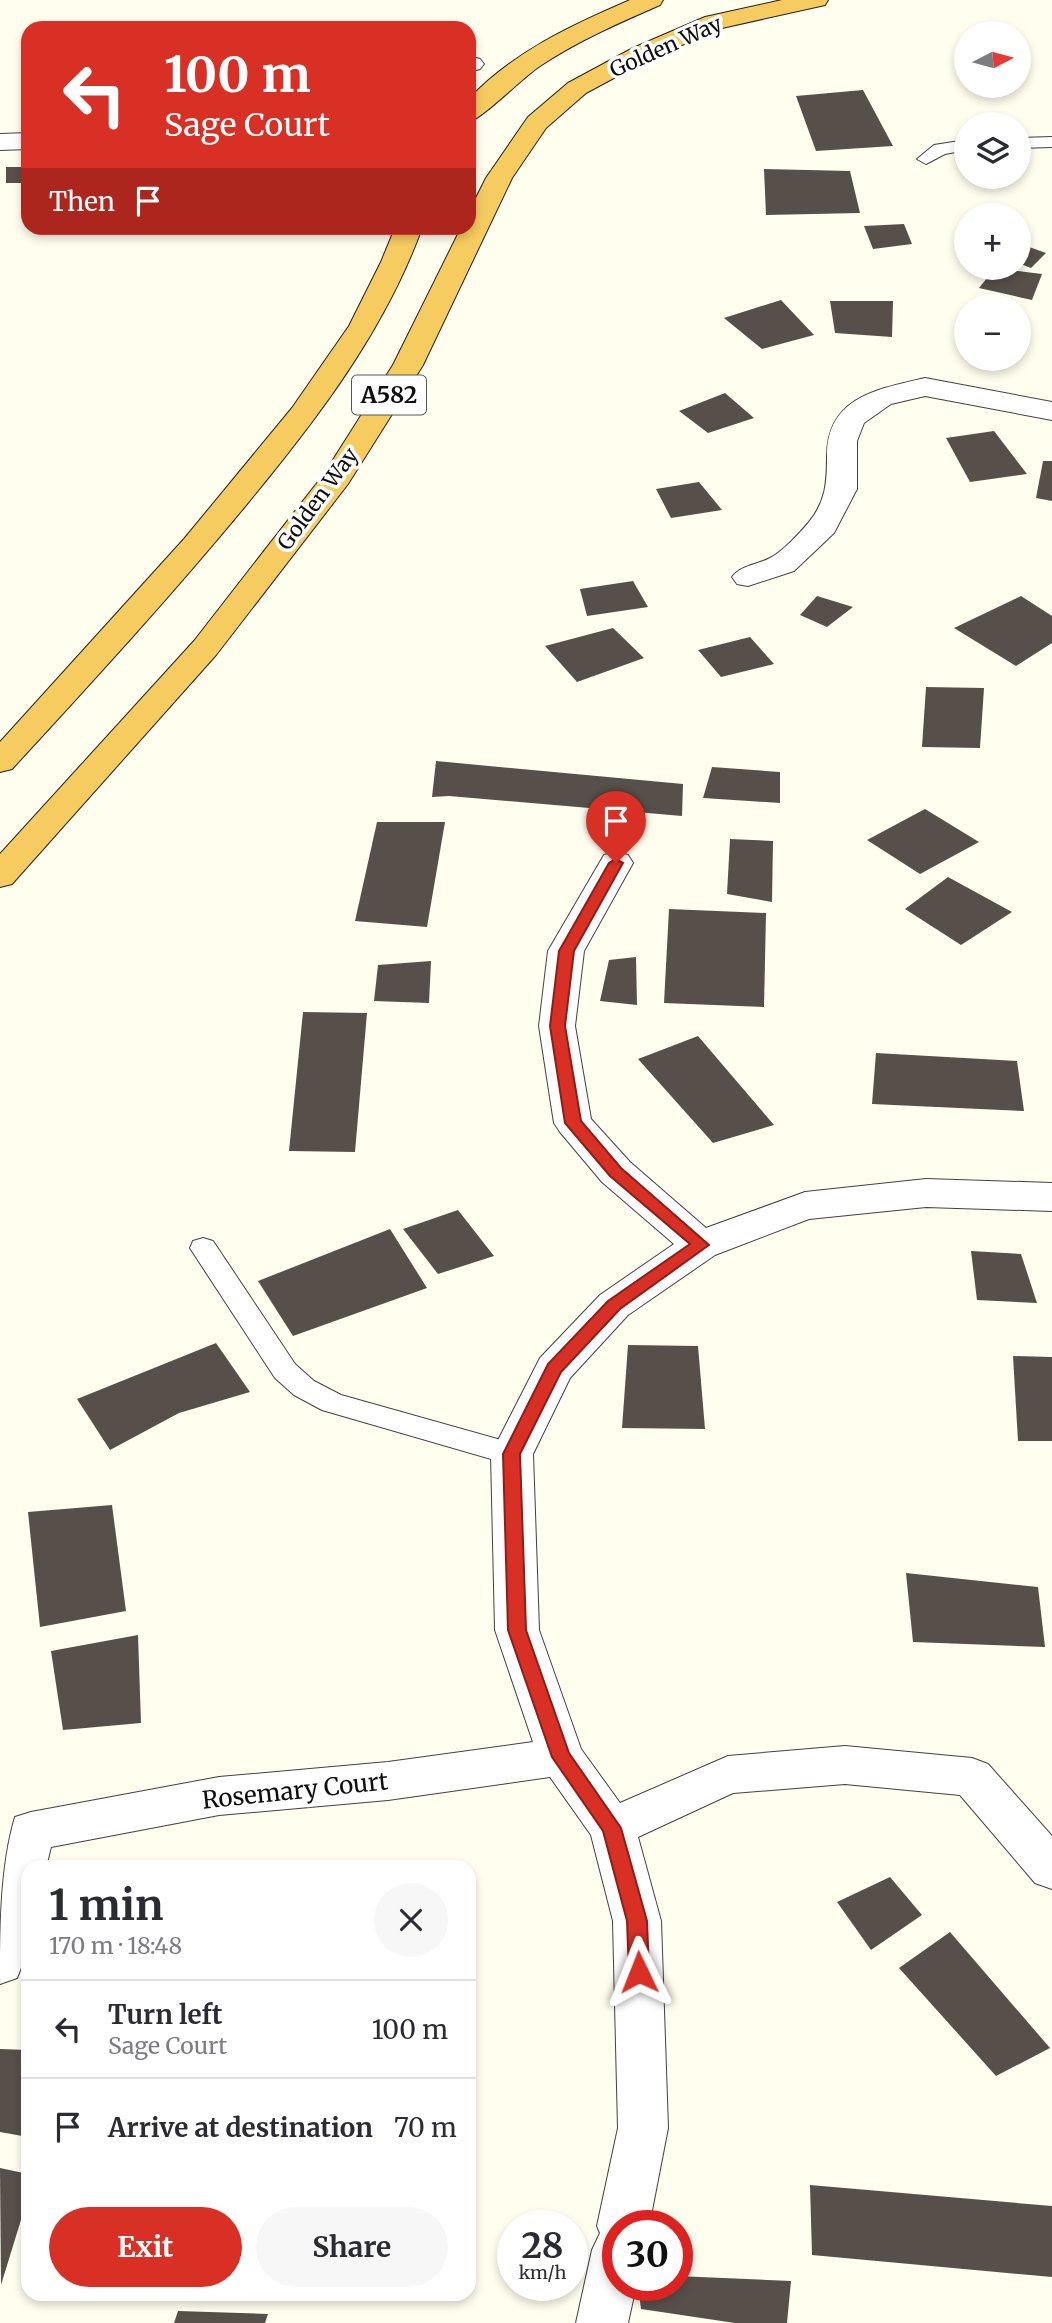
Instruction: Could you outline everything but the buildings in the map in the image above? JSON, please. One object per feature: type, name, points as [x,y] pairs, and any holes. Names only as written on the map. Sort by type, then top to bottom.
[{"type":"highway","name":"Golden Way","points":[[476,107],[504,78],[545,52],[592,26],[652,0]]},
{"type":"highway","name":"Golden Way","points":[[476,225],[499,178],[537,123],[577,88],[642,53],[714,22],[816,0]]},
{"type":"highway","name":"A582","points":[[0,762],[207,534],[312,404],[368,321],[406,235]]},
{"type":"highway","name":"Golden Way","points":[[0,876],[205,648],[337,478],[408,365],[471,235]]},
{"type":"street","points":[[0,142],[21,141]]},
{"type":"street","points":[[748,577],[783,564],[823,526],[842,489],[842,441],[851,419],[881,397],[925,387],[1052,411]]},
{"type":"street","points":[[616,863],[566,951],[557,1026],[573,1123],[616,1172],[701,1245]]},
{"type":"street","points":[[626,2210],[643,2127],[637,1921],[612,1828],[561,1757],[517,1630],[512,1454],[554,1368],[614,1305],[701,1245],[805,1206],[926,1193],[1052,1196]]},
{"type":"street","name":"Rosemary Court","points":[[0,1963],[15,1829],[219,1796],[388,1781],[561,1757]]},
{"type":"street","points":[[612,1828],[728,1775],[845,1765],[972,1777],[1052,1869]]},
{"type":"street","points":[[602,2323],[607,2301]]},
{"type":"lane","points":[[1031,143],[1052,142]]},
{"type":"lane","points":[[926,159],[940,149],[954,147]]},
{"type":"lane","points":[[203,1248],[285,1371],[304,1388],[332,1403],[512,1454]]},
{"type":"route","points":[[616,863],[566,951],[557,1026],[573,1123],[616,1172],[701,1245],[614,1305],[554,1368],[512,1454],[517,1630],[561,1757],[612,1828],[637,1921],[639,1972]]}]
